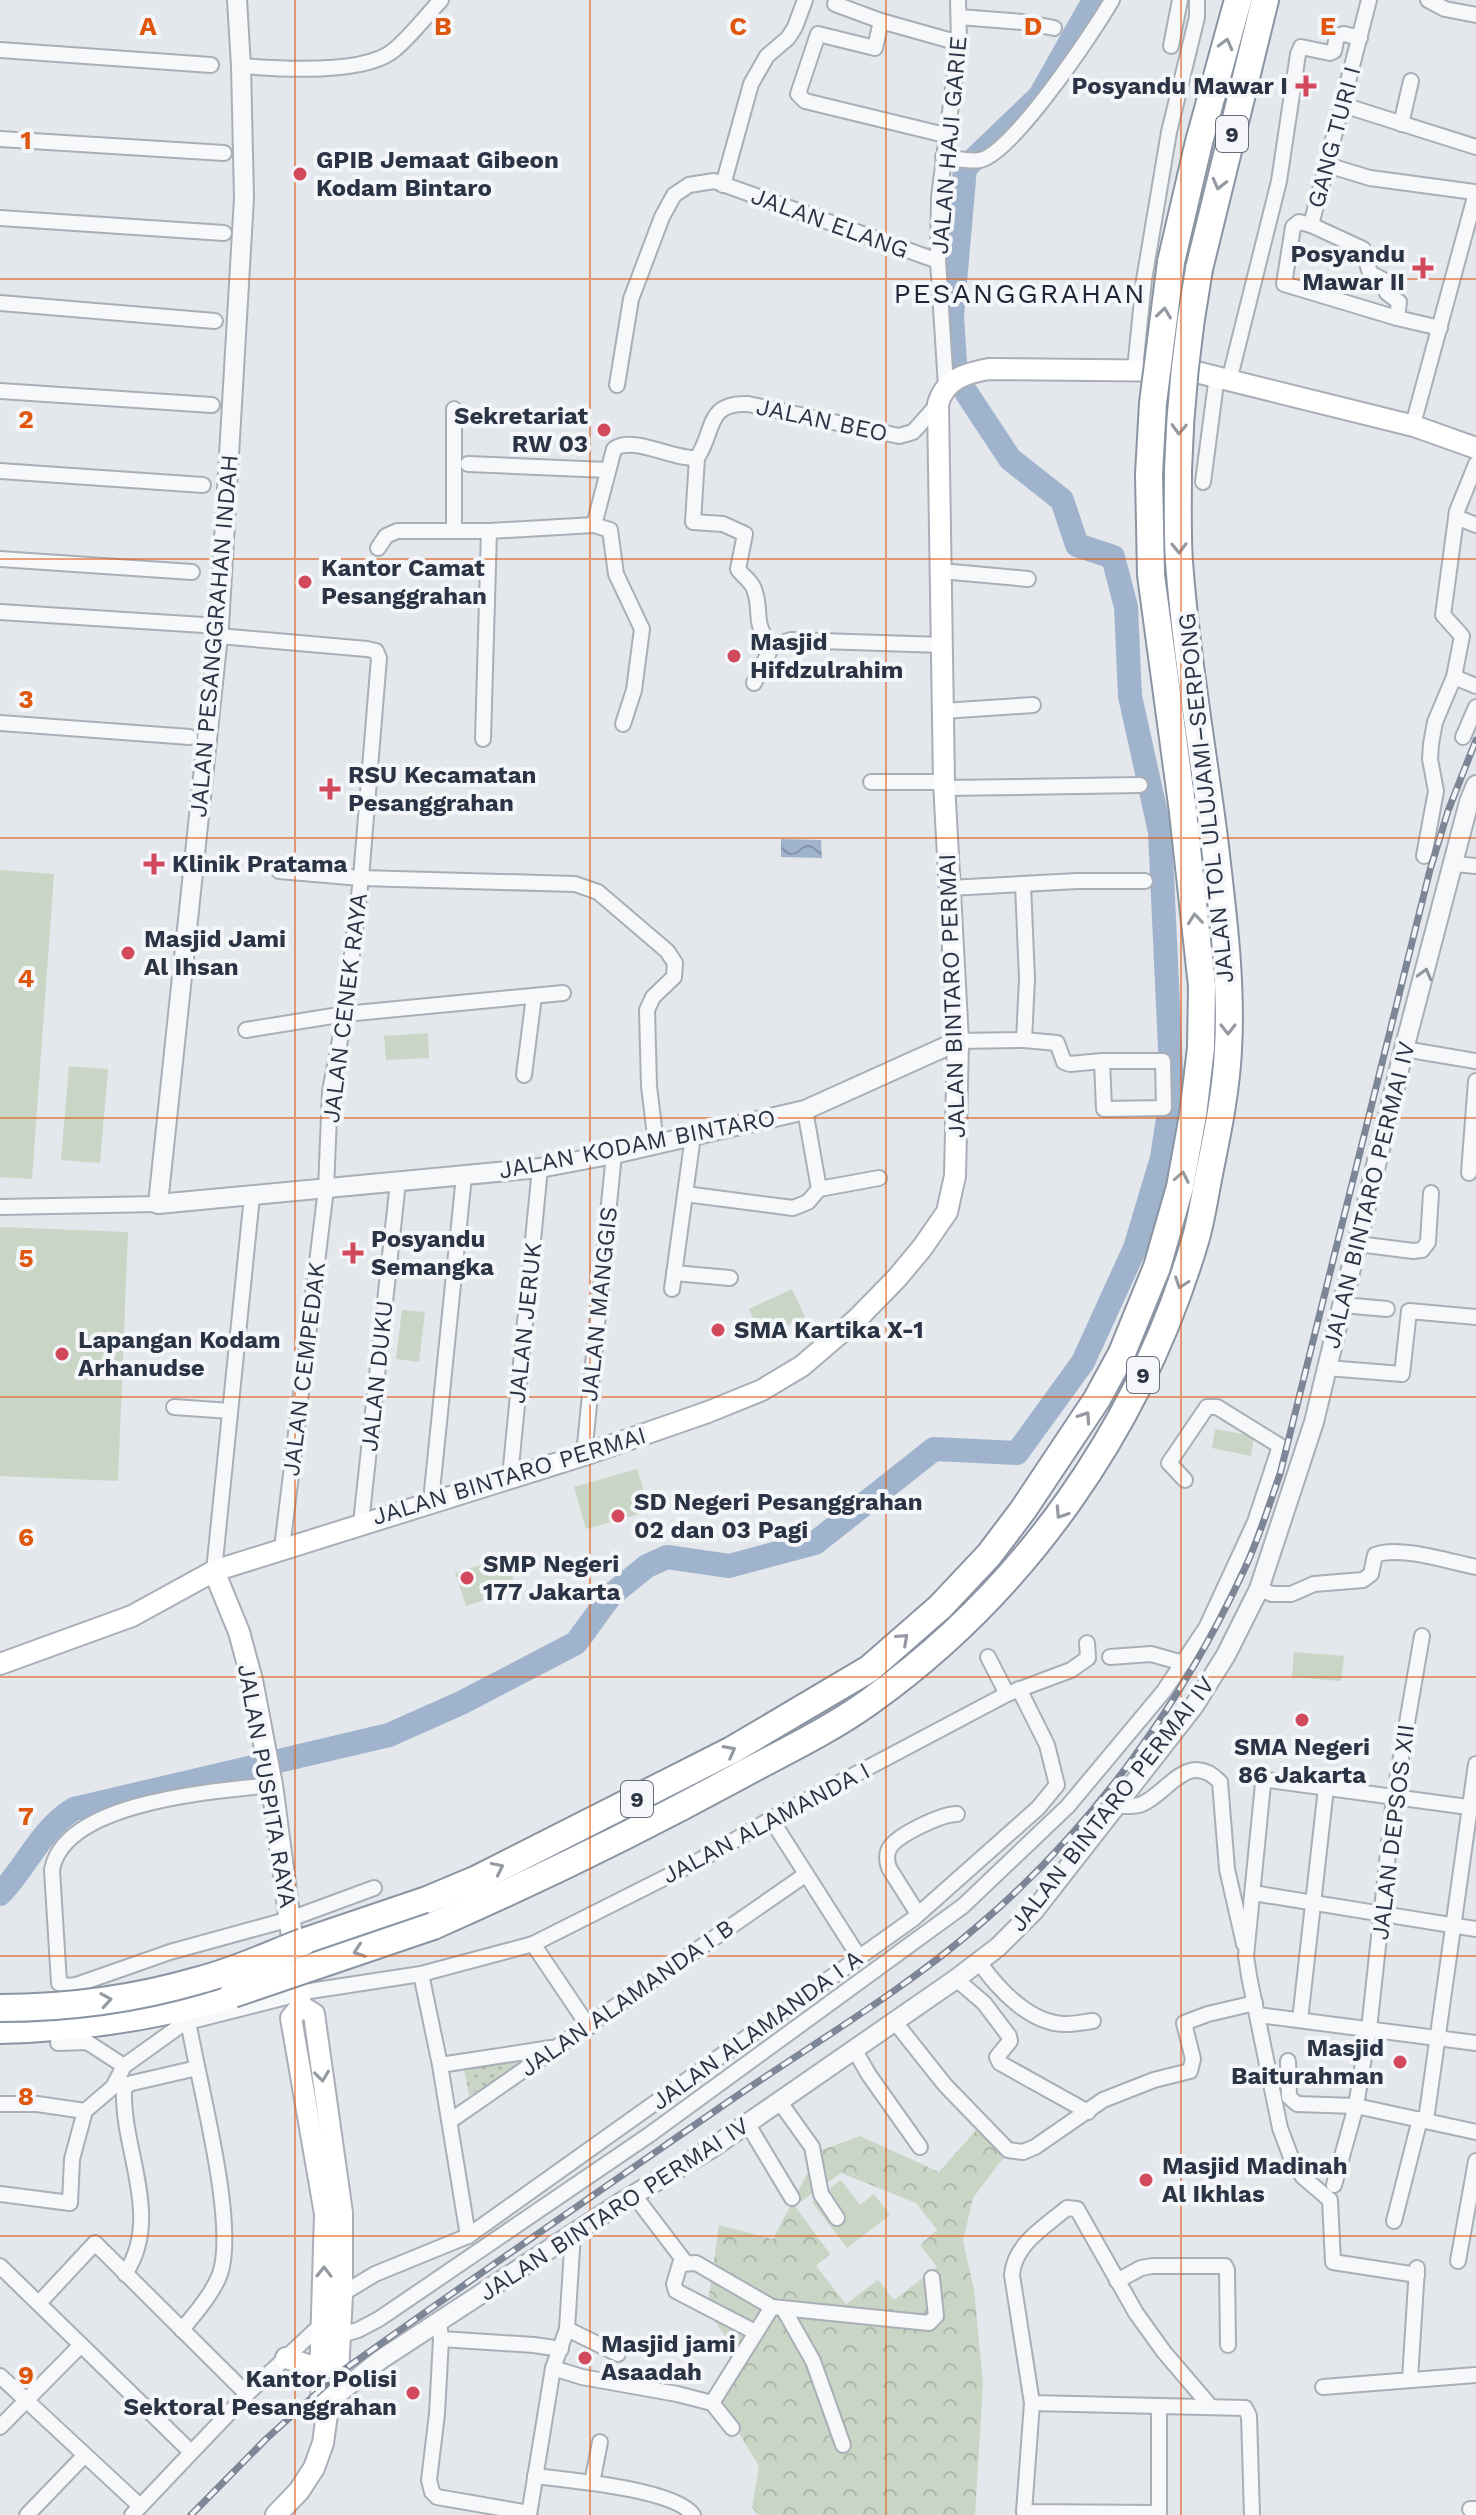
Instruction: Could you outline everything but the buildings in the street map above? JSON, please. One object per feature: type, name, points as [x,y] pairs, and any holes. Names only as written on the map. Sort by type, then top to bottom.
[{"type":"highway","name":"JALAN TOL ULUJAMI–SERPONG","points":[[0,2008],[81,2004],[135,1996],[430,1913],[732,1750],[869,1669],[940,1607],[989,1555],[1023,1510],[1097,1399],[1122,1353],[1157,1267],[1180,1187],[1201,1048],[1202,986],[1183,812],[1151,575],[1149,474],[1155,389],[1171,262],[1199,142],[1238,0]]},
{"type":"highway","name":"JALAN TOL ULUJAMI–SERPONG","points":[[0,2030],[71,2027],[140,2017],[196,2004],[625,1836],[761,1765],[865,1705],[925,1660],[1027,1558],[1054,1523],[1102,1448],[1142,1377],[1171,1312],[1196,1238],[1219,1125],[1228,1050],[1227,950],[1179,561],[1178,470],[1183,375],[1199,269],[1265,0]]},
{"type":"main road","points":[[951,386],[989,369],[1135,369],[1210,375],[1414,426],[1476,448]]},
{"type":"main road","name":"JALAN BINTARO PERMAI","points":[[0,1664],[132,1616],[214,1571],[584,1455],[762,1390],[802,1366],[858,1318],[897,1278],[937,1227],[947,1212],[955,1176],[958,1041],[944,785],[941,571],[951,386]]},
{"type":"main road","name":"JALAN PUSPITA RAYA","points":[[214,1571],[239,1632],[252,1680],[271,1782],[300,2000]]},
{"type":"main road","points":[[276,2515],[299,2491],[314,2468],[323,2443],[329,2405],[328,2333],[325,2214],[291,2018],[300,2000],[314,2014],[340,2199],[342,2300],[328,2333],[320,2377]]},
{"type":"main road","points":[[287,2356],[308,2365],[320,2377],[329,2405]]},
{"type":"street","name":"JALAN PESANGGRAHAN INDAH","points":[[158,1204],[219,631],[243,210],[237,0]]},
{"type":"street","points":[[241,66],[356,66],[376,61],[393,51],[441,0]]},
{"type":"street","points":[[617,385],[631,299],[662,217],[674,195],[689,185],[710,180],[723,185],[751,84],[767,56],[788,38],[805,0]]},
{"type":"street","name":"JALAN HAJI GARIE","points":[[951,386],[938,261],[950,158],[945,135],[959,43],[958,0]]},
{"type":"street","points":[[950,158],[979,160],[992,155],[1034,112],[1112,0]]},
{"type":"street","points":[[1171,46],[1180,0]]},
{"type":"street","points":[[1135,369],[1144,280],[1169,132],[1197,17],[1197,0]]},
{"type":"street","name":"GANG TURI I","points":[[1369,0],[1311,225],[1299,222],[1293,227],[1285,286],[1440,328]]},
{"type":"street","points":[[1428,0],[1445,9],[1476,15]]},
{"type":"street","points":[[840,4],[881,21],[959,43]]},
{"type":"street","points":[[959,17],[1054,28]]},
{"type":"street","points":[[881,21],[875,48],[818,34],[798,94],[805,101],[945,135]]},
{"type":"street","points":[[1203,482],[1210,375],[1279,181],[1298,54],[1301,47],[1330,53],[1334,51],[1337,36],[1344,34],[1360,38]]},
{"type":"street","points":[[0,50],[211,65]]},
{"type":"street","points":[[1401,124],[1411,81]]},
{"type":"street","points":[[1343,105],[1476,147]]},
{"type":"street","points":[[0,139],[224,153]]},
{"type":"street","points":[[1327,165],[1370,178],[1475,192],[1415,417]]},
{"type":"street","name":"JALAN ELANG","points":[[723,185],[938,261]]},
{"type":"street","points":[[0,218],[224,233]]},
{"type":"street","points":[[1311,225],[1363,249],[1370,273],[1383,280],[1387,293],[1399,302],[1397,318]]},
{"type":"street","points":[[0,303],[215,321]]},
{"type":"street","points":[[1210,375],[1415,417],[1476,439]]},
{"type":"street","points":[[1210,375],[1476,456]]},
{"type":"street","name":"JALAN BEO","points":[[772,646],[757,620],[755,592],[738,569],[745,534],[723,524],[693,522],[697,458],[715,415],[730,405],[748,404],[899,436],[913,432],[951,386]]},
{"type":"street","points":[[0,391],[212,405]]},
{"type":"street","points":[[454,409],[454,531]]},
{"type":"street","points":[[594,525],[614,449],[625,444],[697,458]]},
{"type":"street","points":[[468,464],[607,470]]},
{"type":"street","points":[[1424,856],[1436,791],[1430,759],[1431,744],[1435,722],[1454,677],[1462,636],[1443,615],[1456,517],[1476,464]]},
{"type":"street","points":[[0,471],[203,485]]},
{"type":"street","points":[[1456,517],[1476,525]]},
{"type":"street","points":[[378,548],[391,532],[594,525],[610,530],[616,574],[642,629],[634,690],[623,724]]},
{"type":"street","points":[[483,739],[489,531]]},
{"type":"street","points":[[0,559],[192,572]]},
{"type":"street","points":[[941,571],[1028,579]]},
{"type":"street","points":[[0,612],[219,631]]},
{"type":"street","name":"JALAN CENEK RAYA","points":[[219,631],[376,651],[379,658],[361,878],[345,1014],[330,1091],[326,1189]]},
{"type":"street","points":[[754,683],[772,646],[791,640],[942,645]]},
{"type":"street","points":[[1454,677],[1476,686]]},
{"type":"street","points":[[943,711],[1033,705]]},
{"type":"street","points":[[1463,737],[1476,707]]},
{"type":"street","points":[[0,723],[190,737]]},
{"type":"street","points":[[871,782],[1140,785]]},
{"type":"street","name":"JALAN BINTARO PERMAI IV","points":[[329,2405],[367,2369],[440,2330],[573,2233],[712,2148],[979,1962],[1034,1911],[1194,1706],[1226,1655],[1259,1589],[1314,1422],[1404,1049],[1476,785]]},
{"type":"street","points":[[1454,864],[1476,866]]},
{"type":"street","points":[[279,871],[361,878],[575,884],[590,887],[667,951],[675,963],[674,977],[653,997],[646,1020],[656,1144]]},
{"type":"street","points":[[950,888],[1077,881],[1145,881]]},
{"type":"street","points":[[1023,885],[1027,979],[1024,1040]]},
{"type":"street","points":[[246,1030],[345,1014],[563,993]]},
{"type":"street","points":[[524,1075],[534,996]]},
{"type":"street","points":[[958,1041],[1057,1043],[1067,1064],[1102,1061],[1163,1061],[1164,1108],[1104,1109],[1102,1061]]},
{"type":"street","name":"JALAN KODAM BINTARO","points":[[158,1204],[540,1168],[614,1154],[805,1110],[958,1041]]},
{"type":"street","points":[[1404,1049],[1476,1061]]},
{"type":"street","points":[[1469,1173],[1476,1081]]},
{"type":"street","points":[[805,1110],[819,1189]]},
{"type":"street","points":[[672,1289],[693,1136]]},
{"type":"street","name":"JALAN MANGGIS","points":[[584,1455],[614,1154]]},
{"type":"street","name":"JALAN JERUK","points":[[510,1477],[540,1168]]},
{"type":"street","points":[[431,1501],[464,1176]]},
{"type":"street","points":[[685,1194],[793,1208],[808,1202],[819,1189],[879,1178]]},
{"type":"street","name":"JALAN DUKU","points":[[361,1523],[398,1182]]},
{"type":"street","name":"JALAN CEMPEDAK","points":[[282,1548],[326,1189]]},
{"type":"street","points":[[1358,1244],[1422,1250],[1428,1242],[1431,1193]]},
{"type":"street","points":[[214,1571],[252,1196]]},
{"type":"street","points":[[0,1207],[158,1204]]},
{"type":"street","points":[[674,1273],[730,1278]]},
{"type":"street","points":[[1343,1305],[1387,1309]]},
{"type":"street","points":[[1327,1368],[1400,1374],[1403,1372],[1409,1311],[1476,1317]]},
{"type":"street","points":[[174,1407],[230,1411]]},
{"type":"street","points":[[0,2376],[136,2510],[190,2451],[287,2356],[328,2333],[379,2319],[636,2144],[963,1906],[1068,1806],[1164,1691],[1206,1628],[1246,1543],[1280,1446],[1217,1407],[1207,1407],[1169,1463],[1185,1480]]},
{"type":"street","points":[[1259,1589],[1272,1594],[1291,1594],[1314,1584],[1363,1580],[1370,1576],[1377,1554],[1394,1552],[1408,1559],[1476,1567]]},
{"type":"street","name":"JALAN DEPSOS XII","points":[[1334,2185],[1356,2106],[1383,1914],[1394,1798],[1422,1636]]},
{"type":"street","name":"JALAN ALAMANDA I","points":[[85,2111],[113,2087],[124,2066],[184,2023],[421,1974],[533,1944],[702,1859],[1013,1691],[1081,1664],[1088,1658],[1087,1643]]},
{"type":"street","points":[[1110,1657],[1151,1654],[1183,1663]]},
{"type":"street","points":[[988,1657],[1013,1691]]},
{"type":"street","name":"JALAN ALAMANDA I A","points":[[342,2300],[375,2274],[468,2236],[918,1914],[1038,1808],[1056,1788],[1057,1779],[1047,1745],[1013,1691]]},
{"type":"street","points":[[1394,2221],[1423,2119],[1472,1808],[1476,1764]]},
{"type":"street","points":[[1116,1806],[1143,1804],[1177,1776],[1197,1771],[1207,1771],[1220,1782],[1227,1869],[1274,2102],[1292,2160],[1303,2177],[1330,2200],[1333,2262],[1417,2271],[1410,2379]]},
{"type":"street","points":[[1246,1956],[1264,1782],[1268,1780],[1472,1808]]},
{"type":"street","points":[[271,1782],[128,1809],[79,1829],[54,1858],[52,1870],[57,1978],[62,1985],[76,1985],[170,1952],[290,1919],[374,1888]]},
{"type":"street","points":[[1300,2020],[1326,1788]]},
{"type":"street","points":[[918,1914],[889,1868],[887,1859],[890,1847],[942,1815],[957,1814]]},
{"type":"street","points":[[771,1819],[859,1957]]},
{"type":"street","name":"JALAN ALAMANDA I B","points":[[450,2121],[805,1875]]},
{"type":"street","points":[[1253,1893],[1476,1929]]},
{"type":"street","points":[[533,1944],[589,2027]]},
{"type":"street","points":[[979,1962],[1021,2006],[1040,2019],[1064,2025],[1093,2021]]},
{"type":"street","points":[[421,1974],[440,2065],[468,2236]]},
{"type":"street","points":[[956,1979],[984,2003],[1009,2036],[1010,2041],[997,2057],[1000,2063],[1088,2112]]},
{"type":"street","points":[[895,2022],[945,2085],[1008,2150],[1023,2152],[1103,2100],[1192,2069],[1193,2059],[1184,2023],[1208,2014],[1256,2009],[1300,2020],[1476,2043]]},
{"type":"street","points":[[182,2330],[209,2296],[220,2273],[223,2253],[219,2182],[190,2031]]},
{"type":"street","points":[[58,2043],[87,2042],[124,2066]]},
{"type":"street","points":[[440,2065],[555,2048]]},
{"type":"street","points":[[854,2049],[920,2147]]},
{"type":"street","points":[[1288,2061],[1291,2101],[1297,2104],[1356,2106],[1476,2132]]},
{"type":"street","points":[[125,2274],[137,2256],[142,2213],[124,2090],[128,2084],[197,2068]]},
{"type":"street","points":[[779,2101],[812,2147],[821,2194],[837,2218]]},
{"type":"street","points":[[0,2104],[37,2104],[85,2111],[72,2159],[70,2203],[0,2194]]},
{"type":"street","points":[[747,2123],[792,2198]]},
{"type":"street","points":[[1458,2261],[1476,2161]]},
{"type":"street","points":[[634,2195],[685,2262],[703,2267],[778,2308],[929,2323],[936,2316],[932,2278]]},
{"type":"street","points":[[1159,2407],[1159,2514],[1024,2514],[1032,2403],[1012,2275],[1018,2252],[1067,2208],[1073,2207],[1081,2216],[1117,2281],[1164,2352],[1211,2407]]},
{"type":"street","points":[[561,2349],[440,2330],[437,2414],[429,2480],[437,2497],[529,2514],[553,2368],[561,2349],[567,2329],[573,2233]]},
{"type":"street","points":[[39,2303],[95,2243],[247,2394]]},
{"type":"street","points":[[685,2262],[676,2270],[676,2291],[755,2332]]},
{"type":"street","points":[[0,2266],[190,2451]]},
{"type":"street","points":[[1117,2281],[1141,2268],[1152,2266],[1225,2266],[1228,2345]]},
{"type":"street","points":[[712,2403],[755,2332],[778,2308]]},
{"type":"street","points":[[778,2308],[813,2361],[843,2445]]},
{"type":"street","points":[[567,2329],[618,2354]]},
{"type":"street","points":[[0,2427],[81,2345]]},
{"type":"street","points":[[553,2368],[582,2377],[712,2403],[732,2428]]},
{"type":"street","points":[[1323,2387],[1476,2375]]},
{"type":"street","points":[[1032,2403],[1240,2407],[1248,2412],[1252,2515]]},
{"type":"street","points":[[592,2483],[600,2442]]},
{"type":"street","points":[[27,2515],[84,2456]]},
{"type":"street","points":[[535,2476],[664,2497],[693,2515]]},
{"type":"green space","points":[[0,870],[54,874],[32,1179],[0,1177]]},
{"type":"green space","points":[[428,1033],[429,1058],[386,1060],[384,1036]]},
{"type":"green space","points":[[69,1066],[108,1069],[100,1163],[61,1160]]},
{"type":"green space","name":"Lapangan Kodam Arhanudse","points":[[0,1227],[128,1232],[118,1481],[0,1476]]},
{"type":"green space","points":[[792,1289],[805,1317],[762,1338],[749,1309]]},
{"type":"green space","points":[[402,1310],[425,1312],[419,1362],[396,1359]]},
{"type":"green space","points":[[1215,1429],[1254,1436],[1251,1456],[1212,1448]]},
{"type":"green space","points":[[637,1469],[650,1511],[586,1529],[574,1487]]},
{"type":"green space","points":[[506,1557],[517,1589],[466,1606],[455,1573]]},
{"type":"green space","points":[[1294,1652],[1344,1656],[1341,1681],[1292,1677]]},
{"type":"green space","points":[[549,2045],[469,2096],[462,2057]]},
{"type":"green space","points":[[978,2128],[1004,2157],[973,2198],[963,2241],[974,2289],[983,2384],[975,2515],[758,2515],[752,2507],[759,2466],[719,2401],[732,2346],[707,2310],[719,2225],[773,2239],[819,2151],[860,2136],[939,2172]],"holes":[[[841,2173],[916,2203],[937,2230],[920,2245],[937,2267],[894,2300],[878,2280],[846,2304],[816,2266],[830,2254],[795,2206]]]},
{"type":"green space","points":[[841,2180],[860,2205],[874,2194],[890,2215],[847,2248],[812,2202]]},
{"type":"water","points":[[781,839],[821,840],[822,858],[781,857]]},
{"type":"waterway","points":[[0,1894],[52,1827],[74,1809],[389,1735],[461,1703],[576,1643],[611,1595],[647,1566],[667,1557],[729,1566],[815,1543],[934,1449],[1017,1453],[1083,1362],[1135,1248],[1162,1158],[1172,1092],[1160,832],[1130,696],[1126,607],[1113,557],[1077,545],[1062,500],[1010,459],[956,377],[952,316],[965,168],[1040,96],[1094,0]]},
{"type":"railway","points":[[191,2515],[266,2439],[338,2374],[728,2102],[888,1995],[950,1949],[1020,1888],[1060,1848],[1131,1761],[1193,1667],[1220,1618],[1250,1557],[1280,1474],[1430,870],[1448,811],[1476,740]]},
{"type":"place","name":"Posyandu Mawar I","points":[[1306,86]]},
{"type":"place","name":"GPIB Jemaat Gibeon Kodam Bintaro","points":[[300,174]]},
{"type":"place","name":"Posyandu Mawar II","points":[[1423,268]]},
{"type":"place","name":"Sekretariat RW 03","points":[[604,430]]},
{"type":"place","name":"Kantor Camat Pesanggrahan","points":[[305,582]]},
{"type":"place","name":"Masjid Hifdzulrahim","points":[[734,656]]},
{"type":"place","name":"RSU Kecamatan Pesanggrahan","points":[[330,789]]},
{"type":"place","name":"Klinik Pratama","points":[[154,864]]},
{"type":"place","name":"Masjid Jami Al Ihsan","points":[[128,953]]},
{"type":"place","name":"Posyandu Semangka","points":[[353,1253]]},
{"type":"place","name":"SMA Kartika X-1","points":[[718,1330]]},
{"type":"place","name":"Lapangan Kodam Arhanudse","points":[[62,1354]]},
{"type":"place","name":"SD Negeri Pesanggrahan 02 dan 03 Pagi","points":[[618,1516]]},
{"type":"place","name":"SMP Negeri 177 Jakarta","points":[[467,1578]]},
{"type":"place","name":"SMA Negeri 86 Jakarta","points":[[1302,1720]]},
{"type":"place","name":"Masjid Baiturahman","points":[[1400,2062]]},
{"type":"place","name":"Masjid Madinah Al Ikhlas","points":[[1146,2180]]},
{"type":"place","name":"Masjid jami Asaadah","points":[[585,2358]]},
{"type":"place","name":"Kantor Polisi Sektoral Pesanggrahan","points":[[413,2393]]},
{"type":"district","name":"PESANGGRAHAN","points":[[1020,293]]}]
